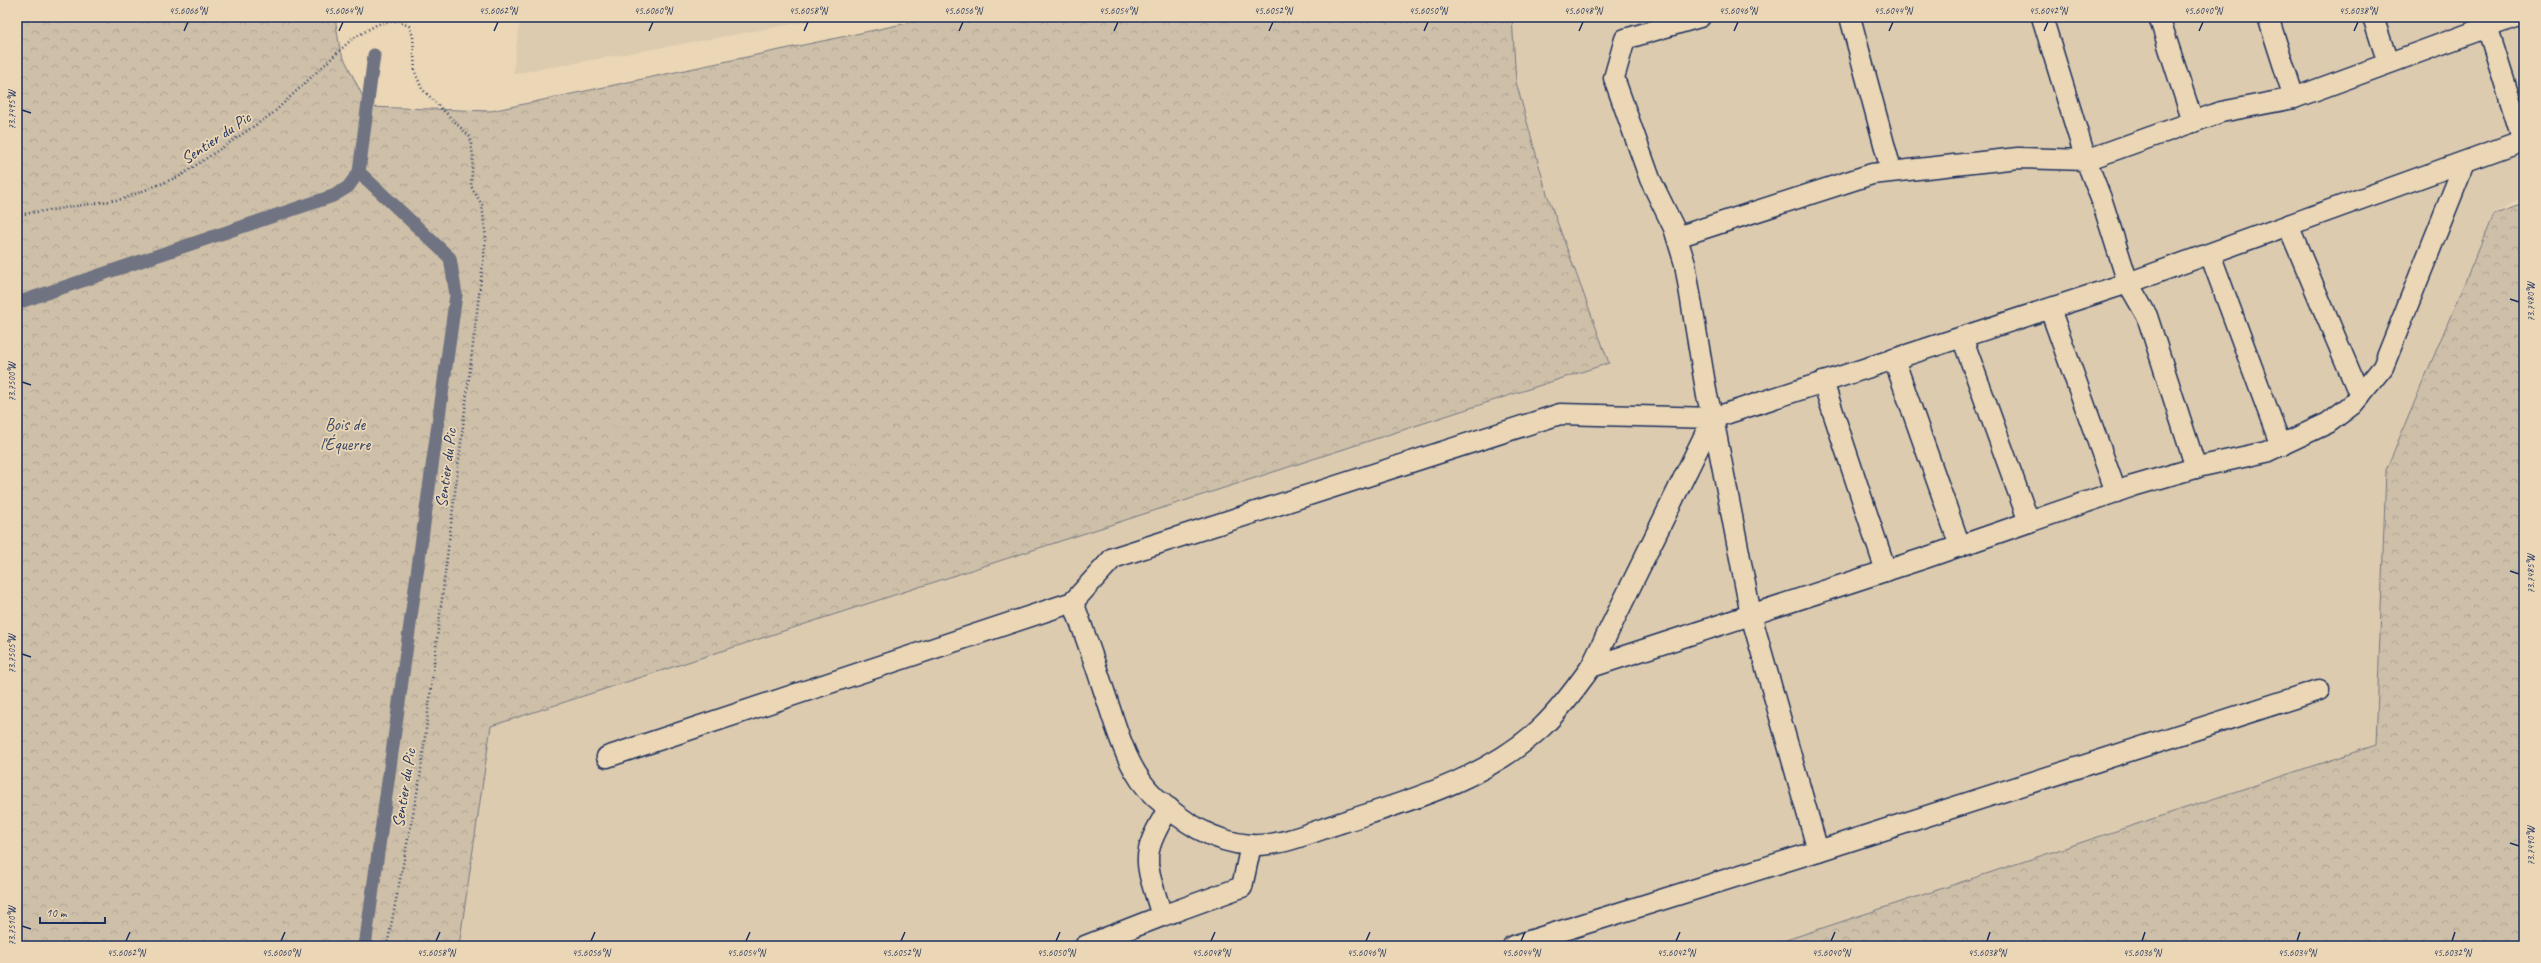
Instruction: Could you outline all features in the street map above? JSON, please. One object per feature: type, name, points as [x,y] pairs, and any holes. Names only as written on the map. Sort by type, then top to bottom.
[{"type":"lane","points":[[1700,17],[1651,24],[1625,39],[1614,78],[1650,179],[1677,237],[1685,264],[1707,396],[1713,418],[1751,615],[1818,852]]},
{"type":"lane","points":[[1850,17],[1891,170]]},
{"type":"lane","points":[[2042,17],[2086,160],[2102,201],[2128,283],[2147,316],[2196,468]]},
{"type":"lane","points":[[2159,17],[2193,122]]},
{"type":"lane","points":[[2268,17],[2294,98]]},
{"type":"lane","points":[[2373,17],[2388,63]]},
{"type":"lane","points":[[1677,237],[1872,174],[1891,170],[2018,158],[2086,160],[2222,112],[2294,98],[2388,63],[2486,22],[2515,17]]},
{"type":"lane","points":[[607,757],[1073,602],[1113,558],[1560,414],[1713,418],[2128,283],[2524,140],[2486,22]]},
{"type":"lane","points":[[1591,667],[1886,571],[2116,492],[2196,468],[2266,452],[2328,423],[2360,396],[2383,367],[2465,162]]},
{"type":"lane","points":[[2288,225],[2360,396]]},
{"type":"lane","points":[[2210,254],[2281,446]]},
{"type":"lane","points":[[2050,309],[2116,492]]},
{"type":"lane","points":[[1962,337],[2029,522]]},
{"type":"lane","points":[[1894,359],[1960,546]]},
{"type":"lane","points":[[1823,382],[1886,571]]},
{"type":"lane","points":[[1073,602],[1124,750],[1137,774],[1154,796],[1202,833],[1228,842],[1251,845],[1281,842],[1415,799],[1479,771],[1511,752],[1541,728],[1565,702],[1591,667],[1713,418]]},
{"type":"lane","points":[[1513,946],[1818,852],[2319,690]]},
{"type":"lane","points":[[1162,916],[1147,866],[1147,853],[1152,837],[1169,808]]},
{"type":"lane","points":[[1085,946],[1242,887],[1251,845]]},
{"type":"path","name":"Sentier du Pic","points":[[17,215],[123,199],[180,176],[272,114],[352,39],[378,24],[398,22],[419,17]]},
{"type":"path","name":"Sentier du Pic","points":[[387,946],[420,778],[486,238],[482,205],[471,186],[473,156],[470,136],[422,89],[414,72],[414,36],[408,26],[398,22]]},
{"type":"shaded area","points":[[520,17],[833,17],[513,74]]},
{"type":"shaded area","points":[[1512,17],[2524,17],[2524,196],[2493,215],[2386,470],[2376,745],[1768,946],[459,946],[491,726],[1609,363],[1547,194],[1516,82]]},
{"type":"green space","name":"Bois de l'Équerre","points":[[17,17],[335,17],[340,50],[368,107],[491,111],[936,17],[1512,17],[1516,82],[1547,194],[1609,363],[491,726],[459,946],[17,946]]},
{"type":"green space","points":[[2524,204],[2524,946],[1768,946],[2376,745],[2386,470],[2493,215]]},
{"type":"waterway","points":[[17,303],[333,196],[348,187],[359,172],[374,55]]},
{"type":"waterway","points":[[359,172],[450,258],[456,295],[365,946]]}]
